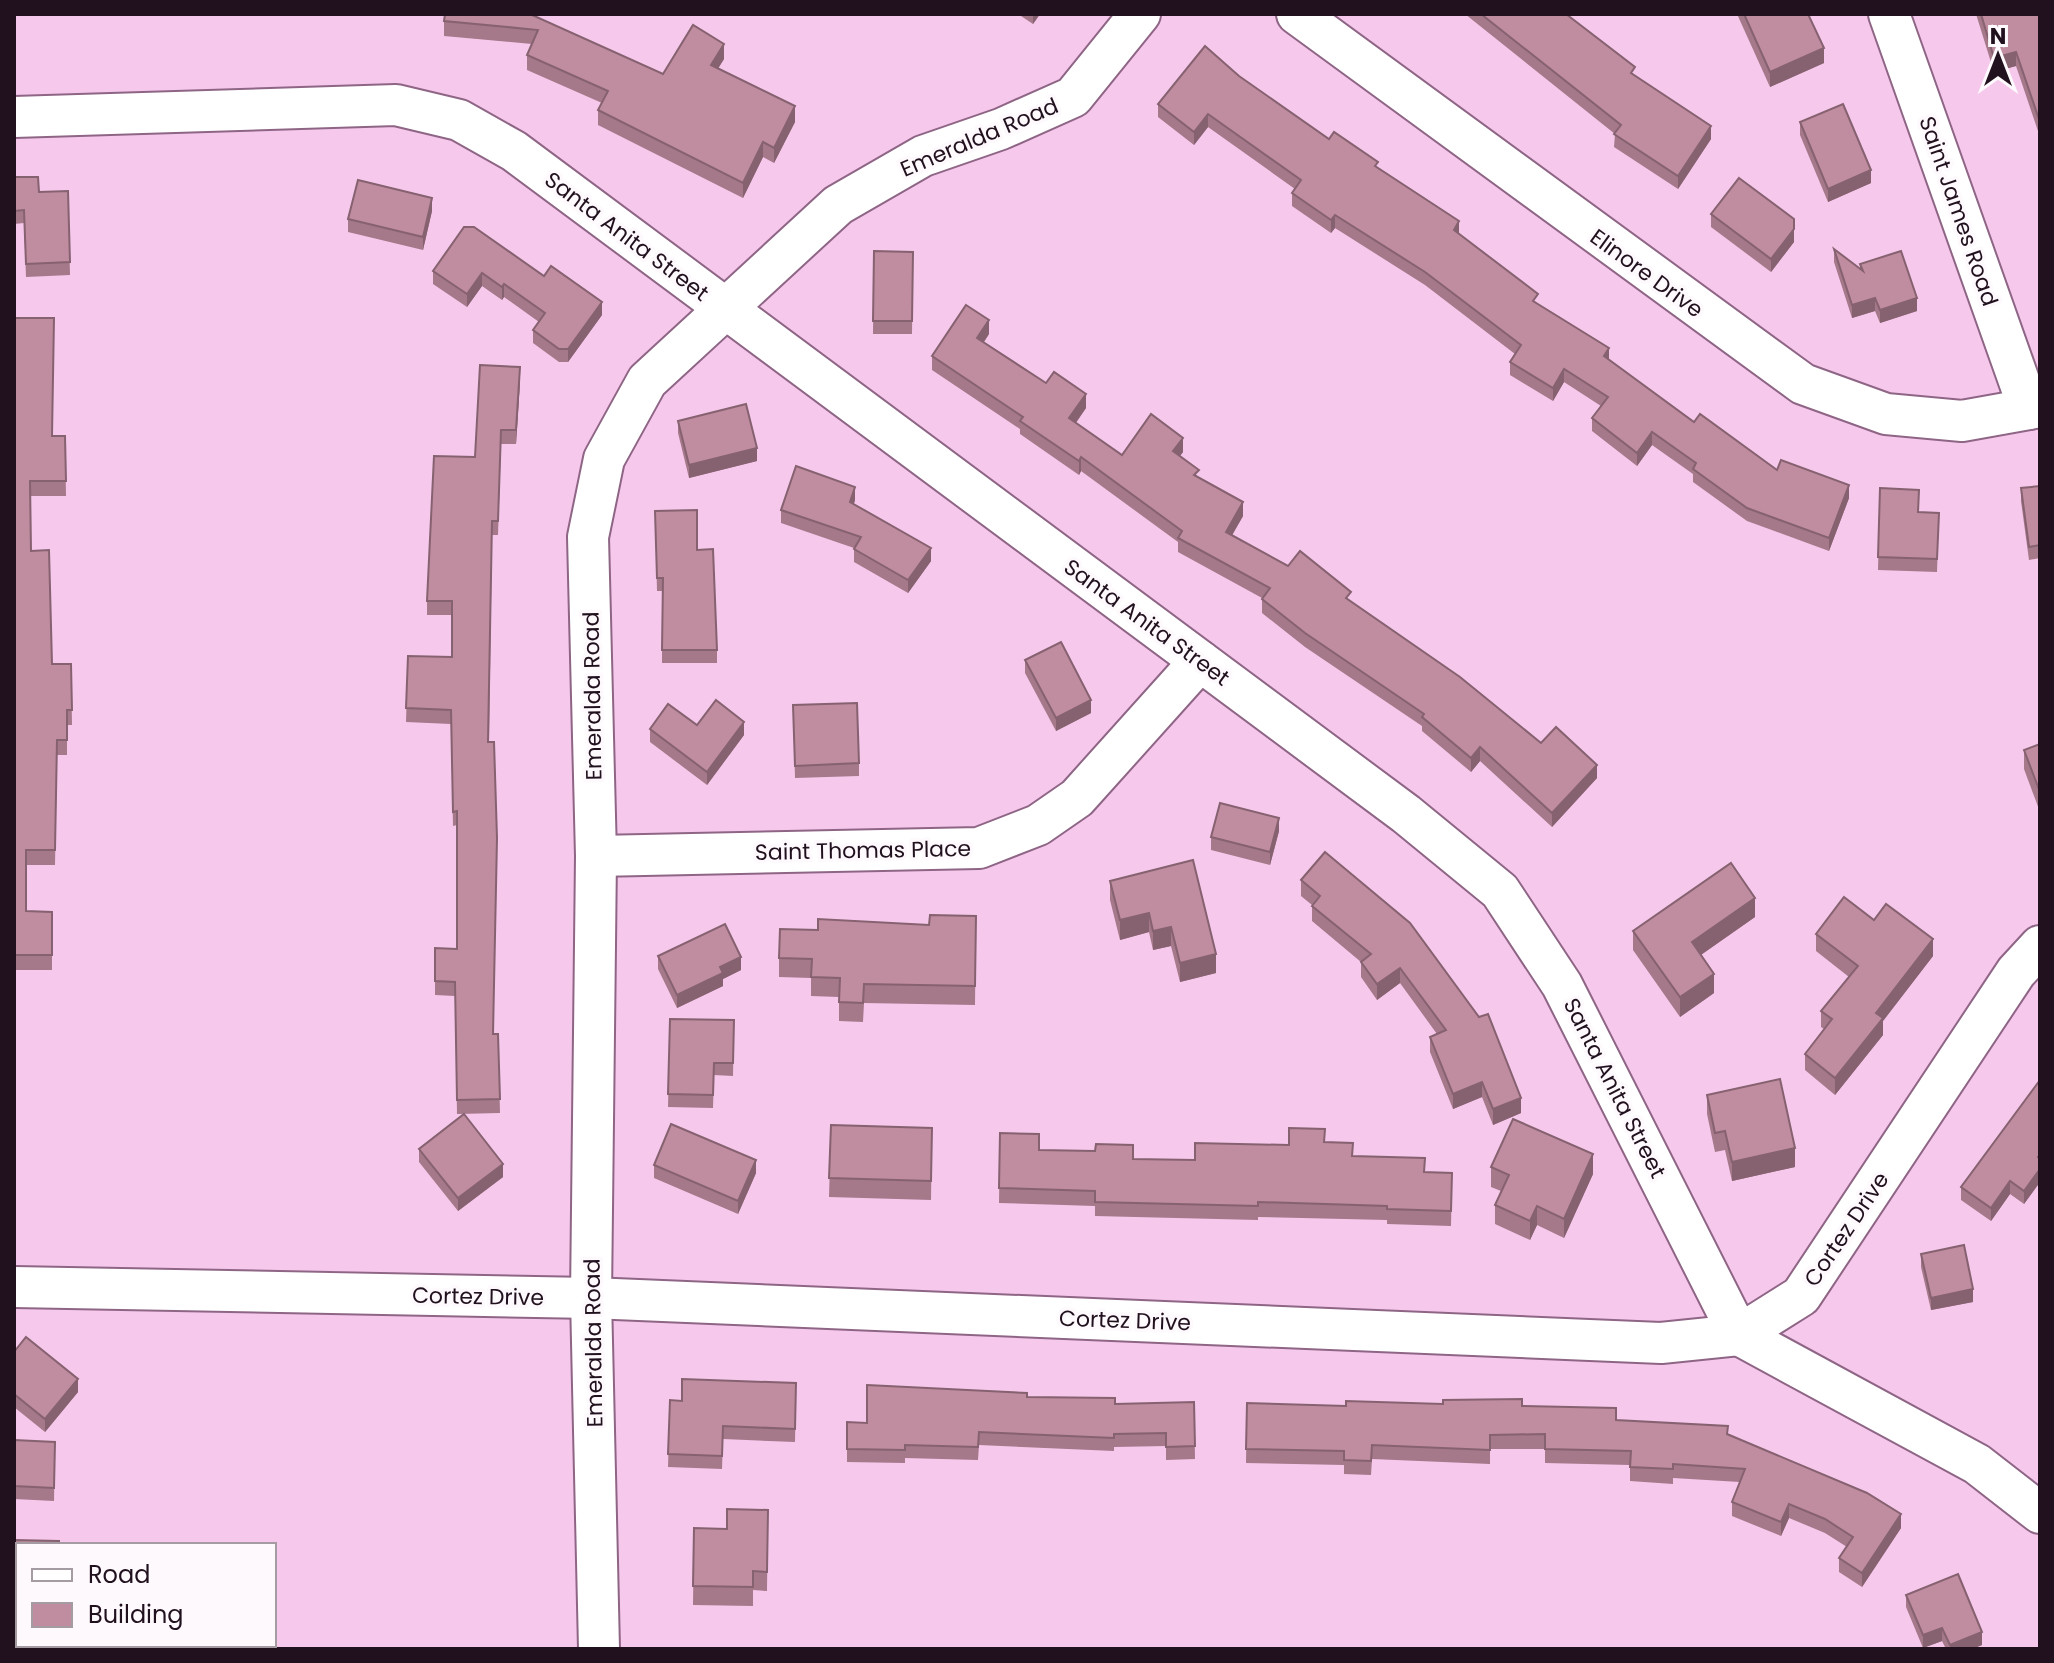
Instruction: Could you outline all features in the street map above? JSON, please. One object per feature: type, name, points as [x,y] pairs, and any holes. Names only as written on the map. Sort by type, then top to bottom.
[{"type":"street","name":"Emeralda Road","points":[[599,1649],[591,1298],[596,856],[588,537],[604,459],[647,381],[838,205],[923,156],[1001,129],[1073,97],[1140,14]]},
{"type":"street","name":"Elinore Drive","points":[[1297,14],[1803,384],[1886,414],[1962,421],[2034,408]]},
{"type":"street","name":"Saint James Road","points":[[1889,14],[2034,408]]},
{"type":"street","name":"Santa Anita Street","points":[[14,117],[396,105],[459,120],[514,151],[1406,814],[1500,891],[1562,985],[1739,1335]]},
{"type":"street","name":"Saint Thomas Place","points":[[596,856],[979,848],[1038,825],[1077,798],[1200,661]]},
{"type":"street","name":"Cortez Drive","points":[[14,1287],[591,1298],[1661,1343],[1739,1335],[1801,1296],[2016,972],[2040,946]]},
{"type":"street","points":[[1739,1335],[1977,1464],[2040,1513]]},
{"type":"building","points":[[445,14],[530,14],[663,74],[693,25],[724,44],[711,65],[795,106],[774,148],[763,142],[743,183],[598,110],[608,91],[527,55],[538,30],[444,21]]},
{"type":"building","points":[[1481,14],[1566,14],[1635,67],[1631,73],[1711,126],[1678,176],[1614,134],[1621,125]]},
{"type":"building","points":[[1744,14],[1808,14],[1824,48],[1770,72]]},
{"type":"building","points":[[1981,14],[2040,14],[2040,122],[2016,52],[1994,58]]},
{"type":"building","points":[[1205,46],[1239,76],[1329,139],[1334,132],[1378,162],[1375,166],[1459,221],[1454,230],[1538,294],[1533,301],[1609,348],[1604,356],[1694,422],[1700,414],[1777,470],[1781,460],[1849,485],[1829,538],[1747,508],[1693,469],[1696,463],[1652,432],[1637,453],[1592,418],[1608,397],[1564,369],[1553,388],[1510,362],[1521,345],[1425,272],[1335,215],[1331,220],[1292,193],[1301,180],[1208,114],[1194,132],[1158,104]]},
{"type":"building","points":[[1843,104],[1871,170],[1828,189],[1800,122]]},
{"type":"building","points":[[14,177],[38,177],[39,192],[68,191],[70,262],[26,264],[24,210],[14,211]]},
{"type":"building","points":[[1739,178],[1794,219],[1794,229],[1771,259],[1711,214]]},
{"type":"building","points":[[358,180],[432,198],[423,237],[348,219]]},
{"type":"building","points":[[464,227],[474,227],[544,276],[551,266],[602,302],[568,349],[559,349],[533,330],[545,313],[504,284],[502,287],[482,273],[467,294],[433,271]]},
{"type":"building","points":[[1834,249],[1863,271],[1860,264],[1901,251],[1917,298],[1880,310],[1875,298],[1852,305]]},
{"type":"building","points":[[874,251],[913,252],[912,321],[873,321]]},
{"type":"building","points":[[966,305],[989,320],[977,338],[1046,383],[1054,372],[1086,394],[1069,418],[1122,455],[1151,414],[1183,438],[1173,451],[1199,470],[1194,475],[1243,502],[1226,532],[1288,566],[1300,551],[1351,592],[1346,598],[1460,677],[1541,743],[1556,727],[1597,765],[1552,813],[1480,747],[1471,758],[1422,717],[1424,714],[1305,633],[1262,599],[1270,588],[1178,538],[1182,531],[1081,457],[1079,461],[1020,421],[1023,417],[932,356]]},
{"type":"building","points":[[14,318],[54,318],[52,436],[65,436],[66,481],[30,481],[31,551],[49,550],[52,664],[71,664],[72,710],[67,710],[67,740],[57,740],[55,850],[26,850],[26,911],[52,912],[52,955],[14,955]]},
{"type":"building","points":[[480,365],[520,367],[516,430],[501,430],[498,521],[492,521],[488,742],[494,742],[497,838],[493,1034],[498,1034],[500,1099],[457,1100],[455,982],[435,981],[435,948],[457,949],[457,811],[453,812],[451,710],[406,708],[408,656],[452,657],[452,601],[427,601],[434,456],[475,457]]},
{"type":"building","points":[[746,404],[757,448],[689,465],[678,421]]},
{"type":"building","points":[[796,466],[855,487],[850,502],[931,548],[908,580],[854,549],[861,537],[781,510]]},
{"type":"building","points":[[2040,486],[2040,545],[2029,547],[2021,488]]},
{"type":"building","points":[[1880,488],[1919,490],[1918,512],[1939,513],[1937,559],[1878,557]]},
{"type":"building","points":[[697,510],[697,550],[713,549],[717,650],[662,650],[663,578],[657,578],[655,511]]},
{"type":"building","points":[[1061,642],[1091,700],[1056,718],[1025,660]]},
{"type":"building","points":[[716,700],[744,722],[707,772],[650,729],[668,704],[697,725]]},
{"type":"building","points":[[857,703],[859,763],[795,766],[793,705]]},
{"type":"building","points":[[2040,744],[2040,792],[2024,750]]},
{"type":"building","points":[[1220,803],[1279,818],[1270,852],[1211,837]]},
{"type":"building","points":[[1325,852],[1410,923],[1479,1017],[1488,1014],[1521,1098],[1493,1109],[1482,1082],[1453,1094],[1430,1037],[1446,1030],[1400,968],[1377,984],[1361,962],[1371,954],[1312,906],[1320,896],[1301,880]]},
{"type":"building","points":[[1193,860],[1216,954],[1180,963],[1171,927],[1153,931],[1149,913],[1120,920],[1110,881]]},
{"type":"building","points":[[1731,863],[1755,898],[1692,942],[1714,974],[1680,997],[1633,931]]},
{"type":"building","points":[[1844,897],[1874,920],[1886,904],[1933,939],[1876,1013],[1883,1018],[1835,1078],[1805,1054],[1832,1019],[1821,1011],[1858,966],[1816,934]]},
{"type":"building","points":[[930,915],[976,916],[975,986],[864,984],[863,1003],[839,1002],[840,978],[811,977],[812,959],[779,958],[780,929],[818,930],[818,919],[929,925]]},
{"type":"building","points":[[725,924],[741,957],[720,967],[723,973],[677,995],[658,956]]},
{"type":"building","points":[[670,1019],[734,1020],[733,1063],[714,1063],[713,1095],[668,1094]]},
{"type":"building","points":[[1780,1079],[1795,1148],[1732,1162],[1725,1131],[1715,1133],[1707,1095]]},
{"type":"building","points":[[2040,1080],[2040,1169],[2024,1191],[2010,1181],[1991,1208],[1961,1187]]},
{"type":"building","points":[[464,1114],[503,1164],[458,1198],[419,1149]]},
{"type":"building","points":[[1513,1119],[1593,1154],[1564,1219],[1537,1206],[1530,1221],[1495,1205],[1509,1175],[1491,1167]]},
{"type":"building","points":[[671,1124],[756,1160],[738,1201],[654,1165]]},
{"type":"building","points":[[831,1125],[932,1128],[931,1181],[829,1178]]},
{"type":"building","points":[[1289,1128],[1325,1129],[1324,1142],[1353,1143],[1352,1156],[1425,1158],[1424,1172],[1452,1173],[1451,1211],[1258,1202],[1258,1206],[1095,1202],[1095,1191],[999,1188],[1000,1133],[1039,1134],[1039,1150],[1095,1151],[1096,1144],[1133,1145],[1133,1159],[1195,1160],[1195,1143],[1289,1145]]},
{"type":"building","points":[[1964,1245],[1973,1289],[1931,1298],[1921,1254]]},
{"type":"building","points":[[26,1337],[78,1379],[45,1419],[14,1394],[14,1352]]},
{"type":"building","points":[[682,1379],[796,1383],[795,1429],[723,1426],[722,1456],[668,1454],[670,1400],[682,1401]]},
{"type":"building","points":[[867,1385],[1027,1393],[1027,1397],[1115,1398],[1115,1404],[1194,1402],[1195,1446],[1166,1447],[1166,1433],[1114,1434],[1114,1438],[979,1432],[978,1447],[905,1445],[905,1450],[847,1449],[847,1422],[867,1423]]},
{"type":"building","points":[[1522,1399],[1522,1406],[1616,1408],[1616,1420],[1728,1426],[1727,1434],[1867,1493],[1901,1514],[1862,1573],[1839,1558],[1853,1537],[1825,1519],[1789,1504],[1781,1522],[1732,1502],[1745,1469],[1673,1464],[1673,1469],[1630,1467],[1631,1451],[1545,1449],[1545,1434],[1490,1435],[1490,1450],[1372,1445],[1371,1461],[1344,1460],[1344,1451],[1246,1449],[1247,1403],[1346,1406],[1346,1401],[1443,1404],[1443,1400]]},
{"type":"building","points":[[14,1440],[55,1442],[54,1488],[14,1486]]},
{"type":"building","points":[[727,1509],[768,1510],[767,1572],[753,1571],[753,1587],[693,1586],[694,1528],[727,1529]]},
{"type":"building","points":[[14,1540],[59,1541],[16,1543],[16,1647],[40,1649],[14,1649]]},
{"type":"building","points":[[1958,1574],[1982,1632],[1950,1645],[1942,1628],[1923,1635],[1906,1595]]}]
